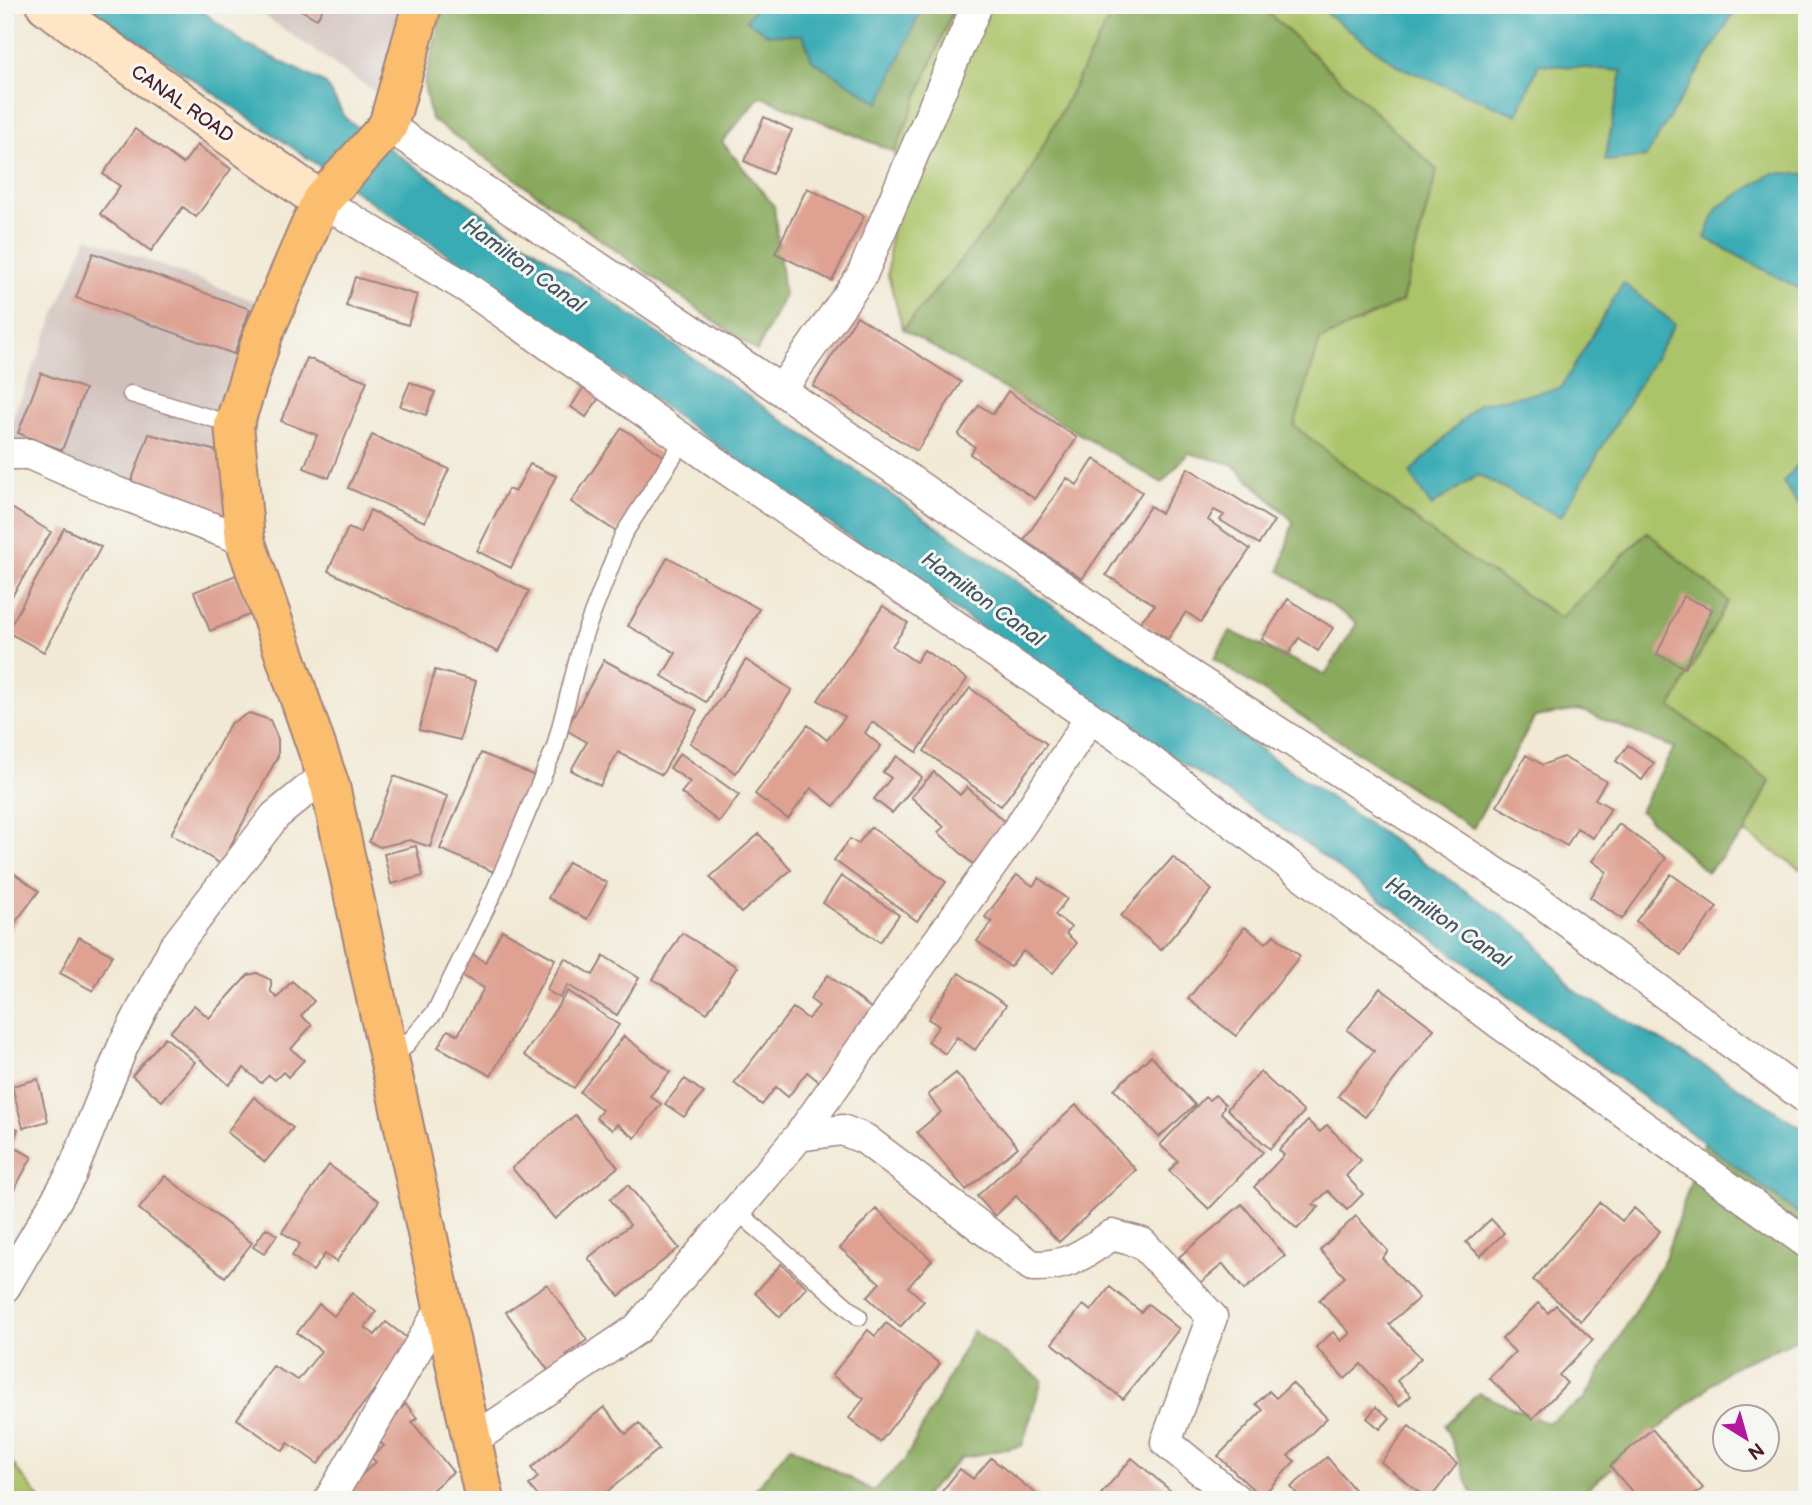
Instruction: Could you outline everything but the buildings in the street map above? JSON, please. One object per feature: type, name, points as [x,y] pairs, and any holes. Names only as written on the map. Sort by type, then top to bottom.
[{"type":"main road","name":"CANAL ROAD","points":[[46,5],[321,201]]},
{"type":"main road","points":[[422,5],[388,126],[321,201],[263,335],[234,425],[245,540],[330,786],[474,1439],[485,1500]]},
{"type":"street","points":[[781,390],[861,277],[977,5]]},
{"type":"street","points":[[388,126],[781,390],[1179,668],[1535,898],[1807,1099]]},
{"type":"street","points":[[321,201],[466,287],[1090,718],[1499,1023],[1807,1243]]},
{"type":"street","points":[[5,454],[29,454],[116,492],[245,540]]},
{"type":"street","points":[[474,1439],[637,1329],[799,1136],[1022,823],[1090,718]]},
{"type":"street","points":[[5,1287],[71,1175],[123,1046],[173,949],[275,816],[313,785],[330,786]]},
{"type":"street","points":[[799,1136],[842,1130],[865,1139],[1032,1266],[1056,1266],[1078,1259],[1112,1235],[1142,1243],[1212,1317],[1166,1441],[1237,1500]]},
{"type":"street","points":[[329,1500],[444,1303]]},
{"type":"lane","points":[[131,394],[234,425]]},
{"type":"lane","points":[[391,1062],[435,1012],[493,894],[555,747],[584,635],[623,535],[684,440]]},
{"type":"lane","points":[[737,1211],[859,1317]]},
{"type":"shaded area","points":[[249,5],[406,5],[379,95]]},
{"type":"shaded area","points":[[87,237],[259,303],[233,527],[5,436]]},
{"type":"green space","points":[[444,5],[955,5],[895,152],[760,96],[722,142],[774,206],[784,295],[757,351],[431,119],[424,84]]},
{"type":"green space","points":[[955,5],[1116,5],[1022,187],[903,329],[888,275],[895,152]]},
{"type":"green space","points":[[1116,5],[1260,5],[1437,170],[1402,301],[1320,340],[1294,426],[1448,545],[1561,618],[1647,532],[1728,601],[1671,707],[1770,781],[1745,833],[1707,872],[1640,811],[1674,748],[1580,710],[1535,717],[1473,828],[1214,659],[1230,631],[1325,675],[1357,623],[1280,571],[1293,521],[1232,464],[1188,453],[1162,483],[903,329],[1022,187]]},
{"type":"green space","points":[[1260,5],[1807,5],[1807,873],[1745,833],[1770,781],[1671,707],[1728,602],[1647,532],[1561,618],[1448,545],[1294,426],[1320,340],[1402,301],[1437,170]]},
{"type":"green space","points":[[1704,1142],[1807,1220],[1807,1336],[1732,1367],[1574,1500],[1483,1500],[1471,1491],[1445,1425],[1479,1393],[1547,1423],[1584,1400],[1665,1258]]},
{"type":"green space","points":[[973,1331],[1042,1380],[1022,1446],[961,1458],[925,1495],[925,1500],[747,1500],[790,1446],[873,1491],[905,1460]]},
{"type":"green space","points":[[5,1454],[41,1500],[5,1500]]},
{"type":"water","name":"Hamilton Canal","points":[[85,5],[194,5],[245,44],[326,84],[346,119],[1528,934],[1573,990],[1713,1071],[1807,1131],[1807,1220],[1304,842],[1110,716]]},
{"type":"water","points":[[758,5],[923,5],[880,103],[812,60],[803,35],[768,34],[746,20]]},
{"type":"water","points":[[1315,5],[1738,5],[1646,157],[1605,161],[1622,71],[1539,64],[1517,115],[1400,67]]},
{"type":"water","points":[[1773,173],[1807,174],[1807,293],[1705,238],[1717,208]]},
{"type":"water","points":[[1623,283],[1675,324],[1561,517],[1478,475],[1431,506],[1410,473],[1478,404],[1561,388]]},
{"type":"water","points":[[1807,454],[1807,505],[1797,503],[1783,482]]}]
